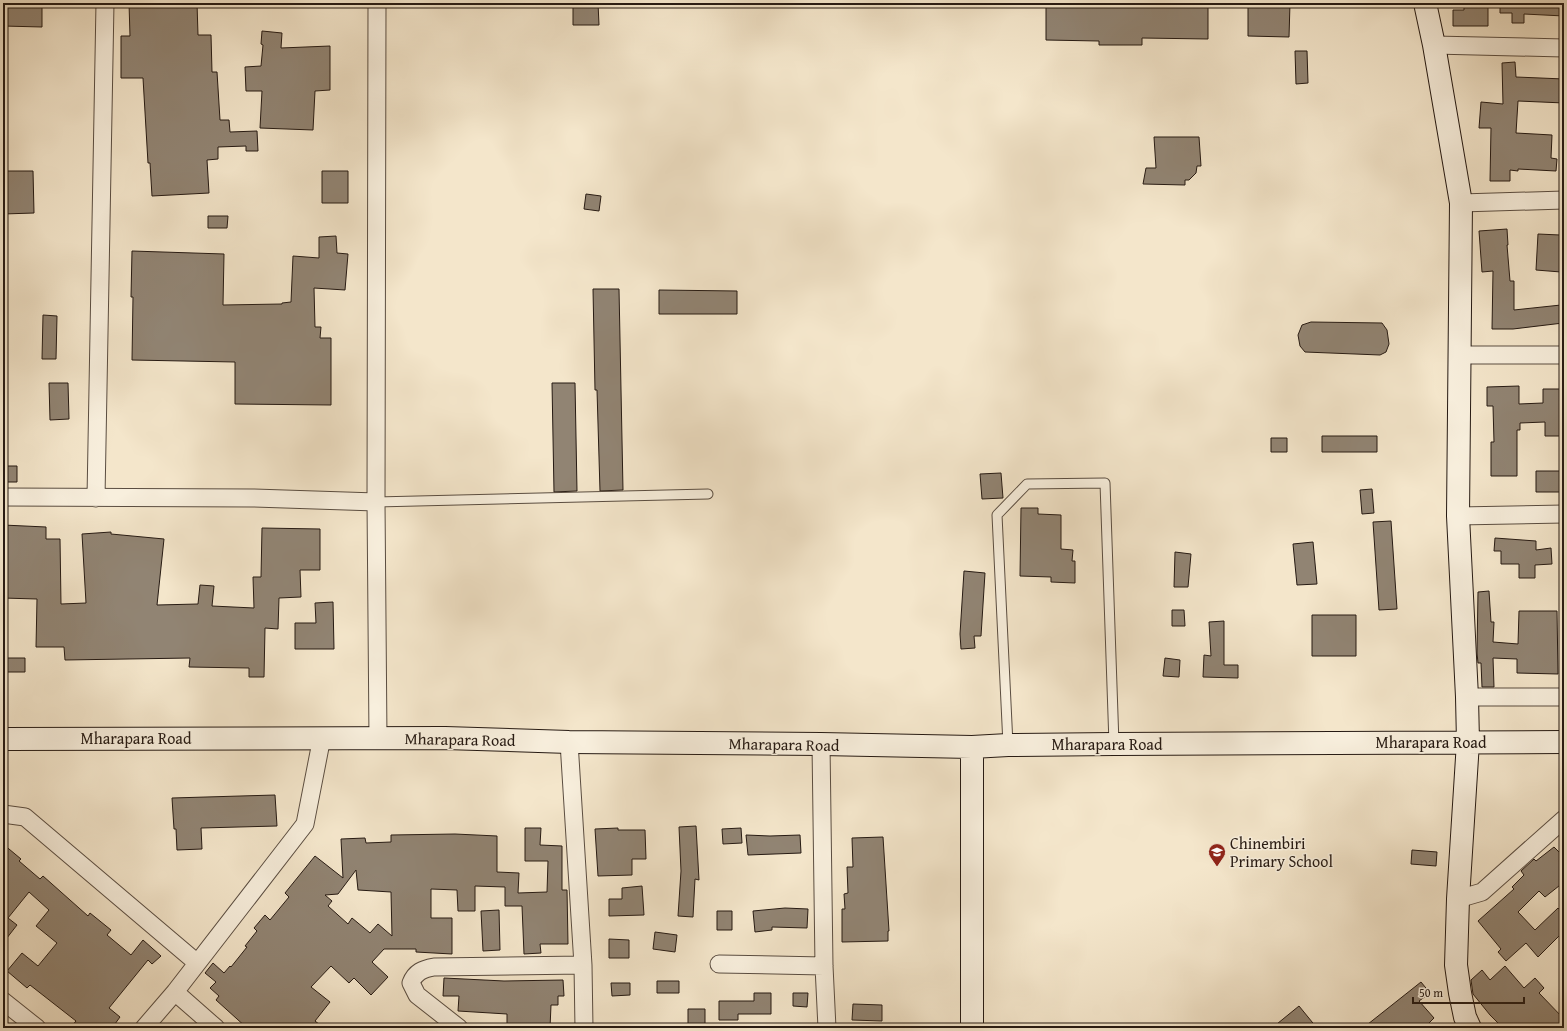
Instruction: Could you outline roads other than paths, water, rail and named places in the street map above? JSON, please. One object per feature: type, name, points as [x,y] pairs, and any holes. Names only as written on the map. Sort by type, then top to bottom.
[{"type":"main road","points":[[1425,3],[1434,45],[1461,203],[1458,516],[1468,742],[1458,899],[1456,965],[1465,1017],[1470,1028]]},
{"type":"main road","name":"Mharapara Road","points":[[3,738],[445,738],[569,742],[972,747],[1008,745],[1114,744],[1564,742]]},
{"type":"main road","points":[[972,747],[972,1028]]},
{"type":"street","points":[[96,498],[106,3]]},
{"type":"street","points":[[377,3],[376,502],[378,738]]},
{"type":"street","points":[[1434,45],[1564,48]]},
{"type":"street","points":[[1461,203],[1564,200]]},
{"type":"street","points":[[1460,355],[1564,355]]},
{"type":"street","points":[[3,497],[254,498],[376,502]]},
{"type":"street","points":[[1458,516],[1564,514]]},
{"type":"street","points":[[1467,697],[1564,697]]},
{"type":"street","points":[[144,1028],[175,992],[196,962],[305,824],[322,737]]},
{"type":"street","points":[[569,742],[583,965],[584,1028]]},
{"type":"street","points":[[821,744],[824,966],[827,1028]]},
{"type":"street","points":[[3,814],[25,818],[196,962]]},
{"type":"street","points":[[1458,899],[1482,892],[1564,819]]},
{"type":"street","points":[[719,964],[824,966]]},
{"type":"street","points":[[459,1028],[417,995],[411,983],[413,976],[420,971],[434,967],[583,965]]},
{"type":"street","points":[[175,992],[216,1028]]},
{"type":"street","points":[[3,1001],[37,1028]]},
{"type":"lane","points":[[1008,745],[997,515],[1027,484],[1105,483],[1114,744]]},
{"type":"lane","points":[[376,502],[708,494]]},
{"type":"place","name":"Chinembiri Primary School","points":[[1217,867]]}]
